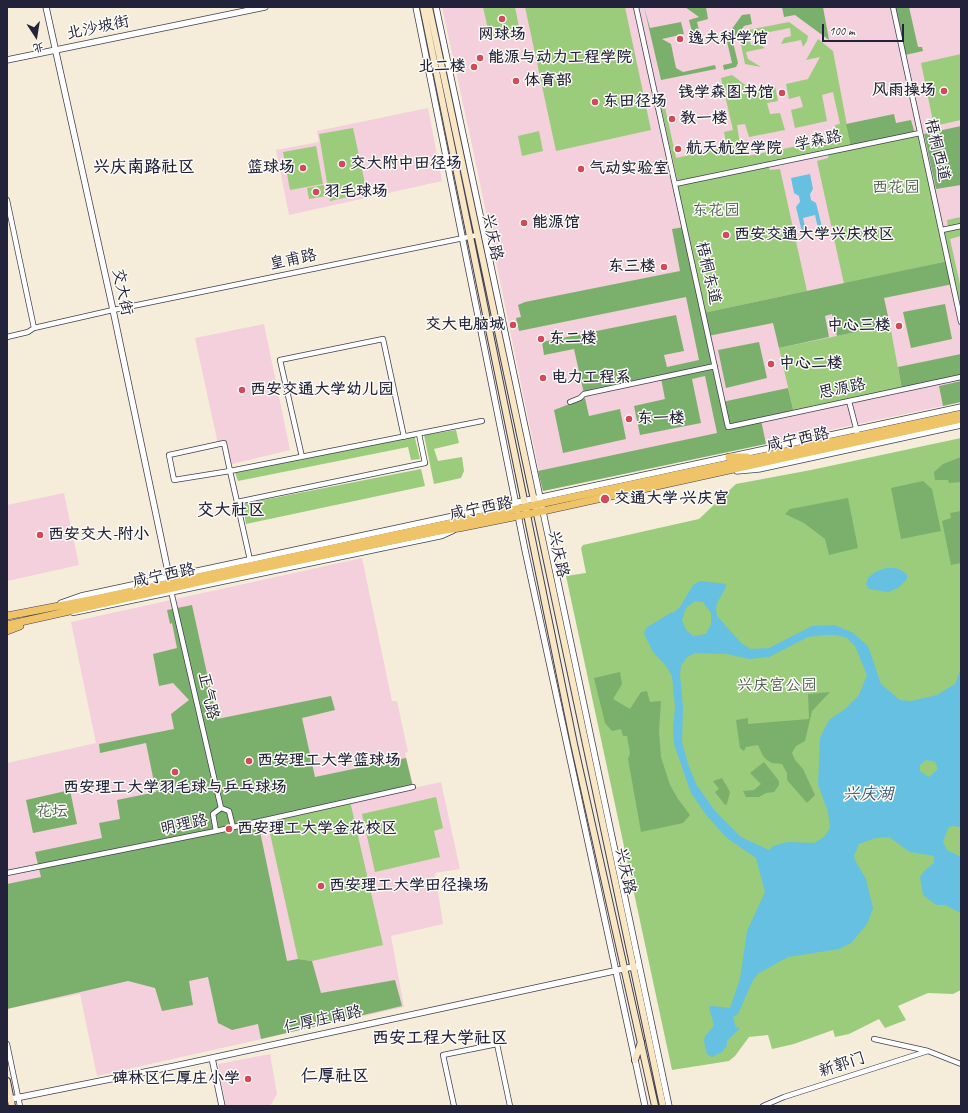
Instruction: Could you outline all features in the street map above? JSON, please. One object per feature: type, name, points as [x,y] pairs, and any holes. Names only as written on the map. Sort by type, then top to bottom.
[{"type":"main road","name":"兴庆路","points":[[423,7],[574,744],[655,1106]]},
{"type":"main road","name":"兴庆路","points":[[429,7],[538,505],[632,967],[663,1106]]},
{"type":"main road","name":"咸宁西路","points":[[538,505],[857,435],[961,414]]},
{"type":"main road","name":"咸宁西路","points":[[7,625],[54,615],[170,586],[526,507],[719,473],[857,435],[961,419]]},
{"type":"main road","points":[[729,456],[757,458]]},
{"type":"main road","name":"咸宁西路","points":[[7,616],[170,586],[432,532],[459,528],[517,509]]},
{"type":"main road","points":[[7,611],[25,612]]},
{"type":"main road","points":[[7,631],[36,619]]},
{"type":"main road","points":[[635,1060],[641,1042]]},
{"type":"main road","points":[[7,1081],[12,1106]]},
{"type":"street","name":"交大街","points":[[46,7],[113,310],[170,586]]},
{"type":"street","name":"北沙坡街","points":[[7,60],[265,7]]},
{"type":"street","points":[[416,7],[517,509],[645,1106]]},
{"type":"street","points":[[436,7],[532,456],[538,505],[640,965],[669,1106]]},
{"type":"street","name":"梧桐东道","points":[[636,7],[728,427]]},
{"type":"street","name":"梧桐西道","points":[[893,7],[960,310],[961,322]]},
{"type":"street","name":"学森路","points":[[675,184],[920,133]]},
{"type":"street","points":[[7,200],[34,328]]},
{"type":"street","points":[[942,230],[961,226]]},
{"type":"street","name":"皇甫路","points":[[7,337],[28,332],[34,328],[113,310],[478,235]]},
{"type":"street","points":[[302,457],[280,360],[383,339],[404,437]]},
{"type":"street","points":[[570,402],[580,398],[584,394],[715,366]]},
{"type":"street","name":"思源路","points":[[728,427],[961,377]]},
{"type":"street","points":[[849,401],[857,435]]},
{"type":"street","points":[[538,505],[729,456],[857,435],[961,407]]},
{"type":"street","points":[[250,560],[230,471],[224,443],[169,455],[174,480],[230,471],[482,421]]},
{"type":"street","points":[[719,473],[759,469],[961,425]]},
{"type":"street","points":[[237,502],[425,464],[419,434]]},
{"type":"street","points":[[170,586],[250,560],[517,509]]},
{"type":"street","name":"正气路","points":[[170,586],[221,808]]},
{"type":"street","name":"明理路","points":[[7,873],[216,831],[413,787]]},
{"type":"street","points":[[216,831],[213,814],[221,808],[229,811],[233,827]]},
{"type":"street","name":"仁厚庄南路","points":[[11,1099],[212,1058],[640,965]]},
{"type":"street","name":"新郭门","points":[[874,1039],[928,1051],[961,1064]]},
{"type":"street","points":[[7,1044],[20,1106]]},
{"type":"street","points":[[454,1106],[443,1055],[497,1044],[510,1106]]},
{"type":"street","name":"新郭门","points":[[764,1106],[784,1097],[928,1051]]},
{"type":"street","points":[[212,1058],[222,1106]]},
{"type":"shaded area","name":"西安交通大学兴庆校区","points":[[442,7],[961,7],[961,402],[543,491],[475,159]]},
{"type":"shaded area","points":[[428,108],[442,181],[289,215],[276,150],[319,142],[317,131]]},
{"type":"shaded area","name":"西安交通大学幼儿园","points":[[264,324],[290,450],[228,465],[224,443],[218,444],[195,338]]},
{"type":"shaded area","name":"西安交大-附小","points":[[64,493],[79,565],[7,581],[7,505]]},
{"type":"shaded area","name":"西安理工大学金花校区","points":[[362,558],[392,701],[397,701],[408,752],[405,753],[414,788],[441,782],[460,869],[435,873],[443,924],[391,936],[404,1007],[97,1076],[80,994],[7,1009],[7,763],[96,743],[71,622]]},
{"type":"shaded area","name":"碑林区仁厚庄小学","points":[[270,1054],[277,1094],[270,1106],[226,1106],[218,1064]]},
{"type":"green space","name":"网球场","points":[[483,7],[515,7],[520,32],[490,38]]},
{"type":"green space","name":"东田径场","points":[[525,7],[625,7],[651,130],[556,151]]},
{"type":"green space","points":[[644,7],[650,28],[681,22],[684,34],[662,39],[671,44],[676,68],[683,72],[715,65],[716,69],[661,80]]},
{"type":"green space","points":[[685,7],[706,7],[708,19],[697,22],[700,34],[693,36],[689,20],[699,17]]},
{"type":"green space","points":[[782,7],[823,7],[829,40],[795,15],[784,17]]},
{"type":"green space","points":[[895,7],[909,7],[918,47],[922,47],[923,51],[905,55]]},
{"type":"green space","points":[[750,14],[752,24],[744,26],[733,42],[738,63],[736,67],[724,70],[723,65],[732,63],[726,37],[742,15]]},
{"type":"green space","points":[[789,22],[808,36],[803,47],[801,40],[781,44],[784,38],[791,36],[790,28],[749,36],[751,45],[759,44],[765,48],[746,52],[748,59],[761,67],[745,64],[740,40],[748,30]]},
{"type":"green space","points":[[818,39],[833,51],[851,147],[920,133],[948,261],[844,284],[817,161],[828,158],[829,152],[767,165],[770,170],[780,169],[807,291],[703,313],[675,184],[678,183],[659,98],[663,98],[676,158],[727,147],[724,132],[733,130],[721,78],[732,75],[752,90],[775,86],[778,101],[767,103],[770,114],[780,113],[785,130],[749,137],[745,124],[737,125],[740,145],[745,144],[748,156],[837,138],[835,125],[840,124],[833,92],[822,95],[827,121],[795,128],[791,110],[803,107],[800,96],[789,99],[786,84],[808,79],[820,57],[806,60]]},
{"type":"green space","name":"风雨操场","points":[[961,54],[961,120],[934,126],[921,63]]},
{"type":"green space","points":[[894,114],[896,123],[911,120],[915,134],[851,147],[846,124]]},
{"type":"green space","points":[[961,126],[961,185],[936,189],[924,134]]},
{"type":"green space","name":"交大附中田径场","points":[[353,128],[367,193],[330,201],[319,134]]},
{"type":"green space","points":[[539,131],[543,151],[522,156],[518,136]]},
{"type":"green space","name":"篮球场","points":[[316,146],[323,184],[290,190],[283,152]]},
{"type":"green space","name":"羽毛球场","points":[[324,185],[326,196],[309,199],[307,188]]},
{"type":"green space","points":[[961,217],[961,236],[950,239],[961,289],[961,309],[958,310],[943,229],[948,228],[947,220]]},
{"type":"green space","points":[[684,227],[703,313],[948,261],[953,284],[884,298],[890,325],[837,336],[832,314],[825,316],[829,337],[779,348],[773,323],[708,336],[722,402],[788,388],[794,413],[761,420],[766,444],[543,491],[538,471],[717,433],[705,376],[692,379],[701,423],[640,435],[634,406],[665,399],[661,378],[584,394],[574,349],[544,355],[542,342],[676,315],[684,351],[664,355],[667,367],[699,360],[686,297],[519,331],[516,318],[521,317],[518,305],[525,302],[680,271],[672,229]]},
{"type":"green space","points":[[945,304],[952,339],[911,348],[903,312]]},
{"type":"green space","points":[[890,325],[902,390],[794,413],[779,348]]},
{"type":"green space","points":[[759,342],[767,378],[726,388],[718,350]]},
{"type":"green space","points":[[961,354],[961,377],[902,390],[898,367]]},
{"type":"green space","points":[[961,381],[961,402],[943,406],[939,386]]},
{"type":"green space","points":[[585,398],[589,416],[620,409],[626,439],[563,453],[554,410]]},
{"type":"green space","points":[[456,430],[459,443],[434,449],[438,461],[462,457],[464,471],[461,478],[434,484],[424,435]]},
{"type":"green space","points":[[414,434],[420,459],[411,460],[408,447],[238,481],[234,470]]},
{"type":"green space","name":"兴庆宫公园","points":[[961,438],[961,990],[953,994],[928,993],[898,1006],[906,1020],[885,1028],[879,1019],[849,1034],[835,1037],[833,1030],[794,1044],[772,1049],[768,1035],[749,1037],[735,1056],[729,1061],[672,1070],[566,576],[586,573],[581,548],[583,545],[699,519],[736,484],[811,470]]},
{"type":"green space","points":[[961,457],[961,482],[949,483],[948,480],[935,480],[934,472],[943,464]]},
{"type":"green space","points":[[421,469],[425,486],[246,524],[243,504]]},
{"type":"green space","points":[[923,481],[932,489],[941,531],[901,539],[891,488]]},
{"type":"green space","points":[[848,498],[858,548],[829,555],[825,539],[804,523],[785,514],[790,509]]},
{"type":"green space","points":[[961,511],[961,563],[951,565],[942,521],[951,518],[950,513]]},
{"type":"green space","points":[[192,605],[217,719],[331,696],[335,710],[302,718],[315,777],[406,758],[413,787],[258,822],[287,961],[298,959],[312,961],[321,993],[395,980],[402,1006],[261,1039],[258,1024],[232,1030],[218,1023],[208,977],[189,981],[193,1005],[162,1011],[155,988],[128,981],[7,1009],[7,884],[41,877],[35,852],[102,838],[99,823],[120,819],[117,800],[156,792],[146,743],[100,753],[99,744],[174,729],[171,714],[189,700],[173,683],[159,686],[153,654],[177,648],[172,623],[170,624],[167,610]]},
{"type":"green space","points":[[620,672],[622,684],[613,699],[630,709],[641,692],[647,691],[650,702],[661,701],[659,731],[661,757],[670,785],[690,815],[683,823],[641,832],[628,759],[630,753],[627,736],[623,736],[621,729],[612,731],[605,723],[594,678]]},
{"type":"green space","points":[[830,692],[812,711],[805,741],[796,746],[792,753],[795,760],[803,769],[815,795],[807,803],[787,780],[787,773],[782,764],[772,763],[767,760],[763,756],[758,745],[746,747],[744,751],[740,748],[736,720],[748,718],[748,724],[809,719],[808,694]]},
{"type":"green space","points":[[764,762],[779,781],[779,785],[774,792],[766,793],[759,797],[746,797],[743,791],[754,790],[761,784],[750,773]]},
{"type":"green space","points":[[722,778],[730,792],[727,804],[725,805],[715,792],[719,789],[713,781]]},
{"type":"green space","name":"花坛","points":[[70,790],[77,824],[33,833],[26,800]]},
{"type":"green space","points":[[436,797],[443,828],[434,831],[440,857],[375,872],[362,814]]},
{"type":"green space","points":[[350,801],[383,945],[312,961],[298,959],[267,820]]},
{"type":"water","points":[[810,174],[813,189],[810,194],[811,200],[816,203],[822,227],[818,228],[815,215],[803,218],[806,231],[802,232],[796,207],[800,202],[799,196],[794,193],[791,178]]},
{"type":"water","points":[[886,568],[896,568],[903,571],[907,575],[907,579],[898,588],[888,592],[869,589],[866,584],[868,578],[875,572]]},
{"type":"water","name":"兴庆湖","points":[[700,581],[726,584],[725,589],[717,603],[717,616],[741,643],[751,649],[769,648],[812,626],[835,625],[853,633],[868,646],[881,684],[900,700],[911,701],[937,695],[955,684],[961,667],[961,827],[952,826],[948,828],[943,842],[947,850],[961,857],[961,913],[945,905],[936,905],[923,895],[920,877],[925,870],[934,863],[934,856],[910,852],[889,837],[876,838],[859,844],[854,856],[866,879],[873,908],[864,928],[851,943],[839,949],[788,957],[759,973],[753,980],[738,1014],[733,1017],[736,1028],[739,1027],[739,1029],[727,1041],[727,1045],[722,1052],[712,1057],[707,1054],[704,1041],[705,1036],[714,1026],[709,1007],[730,1008],[740,979],[747,931],[765,892],[756,858],[727,838],[707,816],[691,793],[674,744],[673,730],[675,707],[672,676],[666,666],[653,652],[644,634],[646,628],[672,612],[673,613],[680,607],[693,585]],"holes":[[[695,601],[703,602],[711,613],[711,624],[706,634],[693,636],[686,630],[682,620],[686,608]],[[836,635],[847,638],[855,646],[867,675],[859,695],[845,709],[829,720],[820,738],[818,784],[828,812],[830,828],[824,837],[814,843],[788,842],[773,846],[769,850],[741,837],[715,811],[696,784],[688,764],[682,742],[683,707],[680,675],[681,666],[686,658],[695,653],[727,654],[749,659],[769,657],[808,637]],[[926,760],[935,762],[938,769],[929,777],[920,771],[920,765]]]},
{"type":"place","name":"网球场","points":[[502,19]]},
{"type":"place","name":"逸夫科学馆","points":[[680,39]]},
{"type":"place","name":"能源与动力工程学院","points":[[480,58]]},
{"type":"place","name":"北二楼","points":[[474,67]]},
{"type":"place","name":"体育部","points":[[516,81]]},
{"type":"place","name":"风雨操场","points":[[944,91]]},
{"type":"place","name":"钱学森图书馆","points":[[782,93]]},
{"type":"place","name":"东田径场","points":[[595,102]]},
{"type":"place","name":"教一楼","points":[[672,119]]},
{"type":"place","name":"航天航空学院","points":[[678,149]]},
{"type":"place","name":"交大附中田径场","points":[[342,164]]},
{"type":"place","name":"篮球场","points":[[303,168]]},
{"type":"place","name":"气动实验室","points":[[581,169]]},
{"type":"place","name":"羽毛球场","points":[[316,192]]},
{"type":"place","name":"能源馆","points":[[524,223]]},
{"type":"place","name":"西安交通大学兴庆校区","points":[[726,235]]},
{"type":"place","name":"东三楼","points":[[664,267]]},
{"type":"place","name":"交大电脑城","points":[[513,325]]},
{"type":"place","name":"中心三楼","points":[[899,326]]},
{"type":"place","name":"东二楼","points":[[541,339]]},
{"type":"place","name":"中心二楼","points":[[771,364]]},
{"type":"place","name":"电力工程系","points":[[543,378]]},
{"type":"place","name":"西安交通大学幼儿园","points":[[242,390]]},
{"type":"place","name":"东一楼","points":[[629,419]]},
{"type":"place","name":"交通大学·兴庆宫","points":[[605,499]]},
{"type":"place","name":"西安交大-附小","points":[[40,535]]},
{"type":"place","name":"西安理工大学篮球场","points":[[249,761]]},
{"type":"place","name":"西安理工大学羽毛球与乒乓球场","points":[[175,772]]},
{"type":"place","name":"西安理工大学金花校区","points":[[229,829]]},
{"type":"place","name":"西安理工大学田径操场","points":[[321,886]]},
{"type":"place","name":"碑林区仁厚庄小学","points":[[248,1079]]},
{"type":"district","name":"兴庆南路社区","points":[[144,168]]},
{"type":"district","name":"交大社区","points":[[231,511]]},
{"type":"district","name":"西安工程大学社区","points":[[440,1039]]},
{"type":"district","name":"仁厚社区","points":[[335,1077]]},
{"type":"park label","name":"西花园","points":[[896,188]]},
{"type":"park label","name":"东花园","points":[[716,211]]}]
